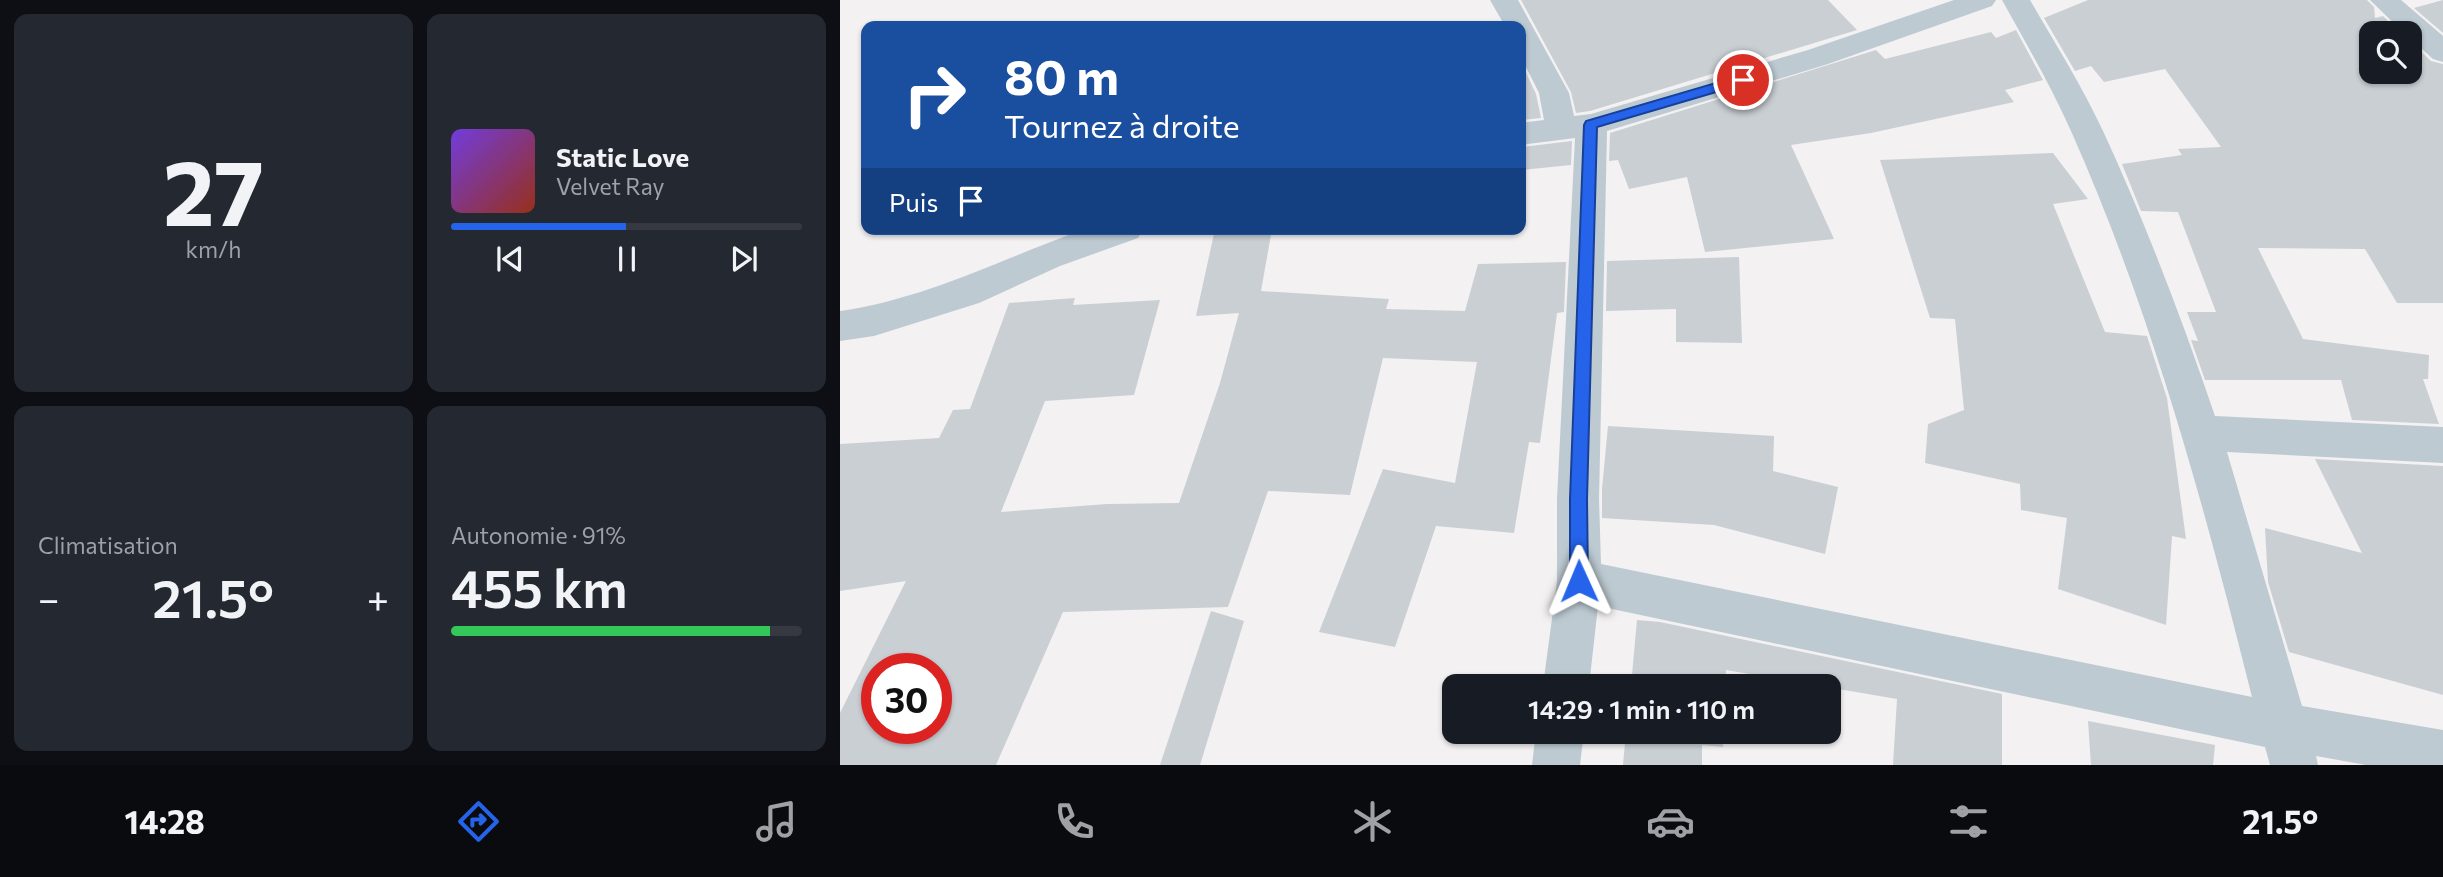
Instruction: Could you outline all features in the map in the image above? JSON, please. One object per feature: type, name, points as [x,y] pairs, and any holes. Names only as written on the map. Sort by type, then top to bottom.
[{"type":"street","points":[[1504,0],[1516,21]]},
{"type":"street","points":[[1526,133],[1576,127],[1818,57],[1982,0]]},
{"type":"street","points":[[2016,0],[2086,129],[2161,310],[2201,433],[2289,746]]},
{"type":"street","points":[[2384,0],[2443,52]]},
{"type":"street","points":[[1526,39],[1554,93],[1576,127],[1579,581],[1567,674]]},
{"type":"street","points":[[840,326],[874,321],[966,293],[1048,256],[1109,235]]},
{"type":"street","points":[[2201,433],[2443,444]]},
{"type":"street","points":[[1579,581],[2289,746],[2443,754]]},
{"type":"street","points":[[1556,765],[1559,744]]},
{"type":"building","points":[[1521,0],[1828,0],[1857,30],[1576,113],[1571,92]]},
{"type":"building","points":[[2088,0],[2367,0],[2374,7],[2375,18],[2383,16],[2388,21],[2359,21],[2359,84],[2422,84],[2422,52],[2431,61],[2443,64],[2443,303],[2397,303],[2365,249],[2258,248],[2303,339],[2429,355],[2428,379],[2423,379],[2439,424],[2352,420],[2341,380],[2205,380],[2191,340],[2198,341],[2187,312],[2216,312],[2178,212],[2141,211],[2122,164],[2182,155],[2178,149],[2221,147],[2165,69],[2104,82],[2091,66],[2075,71],[2044,18]]},
{"type":"building","points":[[2443,0],[2443,33],[2414,8]]},
{"type":"building","points":[[2016,30],[2043,80],[2005,90],[2014,102],[1871,133],[1791,145],[1834,239],[1705,252],[1687,177],[1629,189],[1618,160],[1609,161],[1610,133],[1876,50],[1885,59],[1991,32],[1996,38]]},
{"type":"building","points":[[1526,73],[1536,94],[1541,118],[1526,120]]},
{"type":"building","points":[[1572,141],[1571,165],[1526,170],[1526,146]]},
{"type":"building","points":[[2053,153],[2088,199],[2053,204],[2105,332],[2147,336],[2167,398],[2186,539],[2172,536],[2166,625],[2058,589],[2067,518],[2021,510],[2020,484],[1925,463],[1928,424],[1964,410],[1955,319],[1930,318],[1880,160]]},
{"type":"building","points":[[1214,235],[1271,235],[1261,291],[1389,299],[1386,309],[1465,311],[1478,264],[1566,262],[1564,312],[1557,313],[1540,443],[1529,442],[1514,533],[1436,526],[1395,647],[1319,632],[1383,469],[1455,483],[1477,362],[1383,358],[1350,495],[1268,491],[1228,607],[1063,612],[996,765],[840,765],[840,713],[861,671],[861,744],[952,744],[952,653],[870,653],[906,581],[840,591],[840,444],[939,438],[953,410],[970,409],[1009,303],[1075,298],[1073,305],[1160,300],[1134,395],[1045,401],[1001,512],[1107,504],[1179,503],[1220,383],[1239,313],[1196,316]]},
{"type":"building","points":[[1739,257],[1742,343],[1676,342],[1676,309],[1606,311],[1607,261]]},
{"type":"building","points":[[1608,426],[1774,436],[1773,471],[1838,487],[1825,554],[1714,525],[1602,518]]},
{"type":"building","points":[[2315,459],[2443,466],[2443,695],[2289,652],[2268,582],[2265,528],[2362,553]]},
{"type":"building","points":[[1211,611],[1244,621],[1200,765],[1160,765]]},
{"type":"building","points":[[1637,620],[1660,622],[2002,694],[2002,765],[1893,765],[1897,699],[1841,690],[1841,674],[1750,674],[1726,670],[1726,674],[1632,674]]},
{"type":"building","points":[[2088,721],[2215,745],[2213,765],[2091,765]]},
{"type":"building","points":[[1625,744],[1723,744],[1723,747],[1702,745],[1702,765],[1623,765]]},
{"type":"route","points":[[1579,581],[1578,499],[1591,125],[1743,80]]}]
